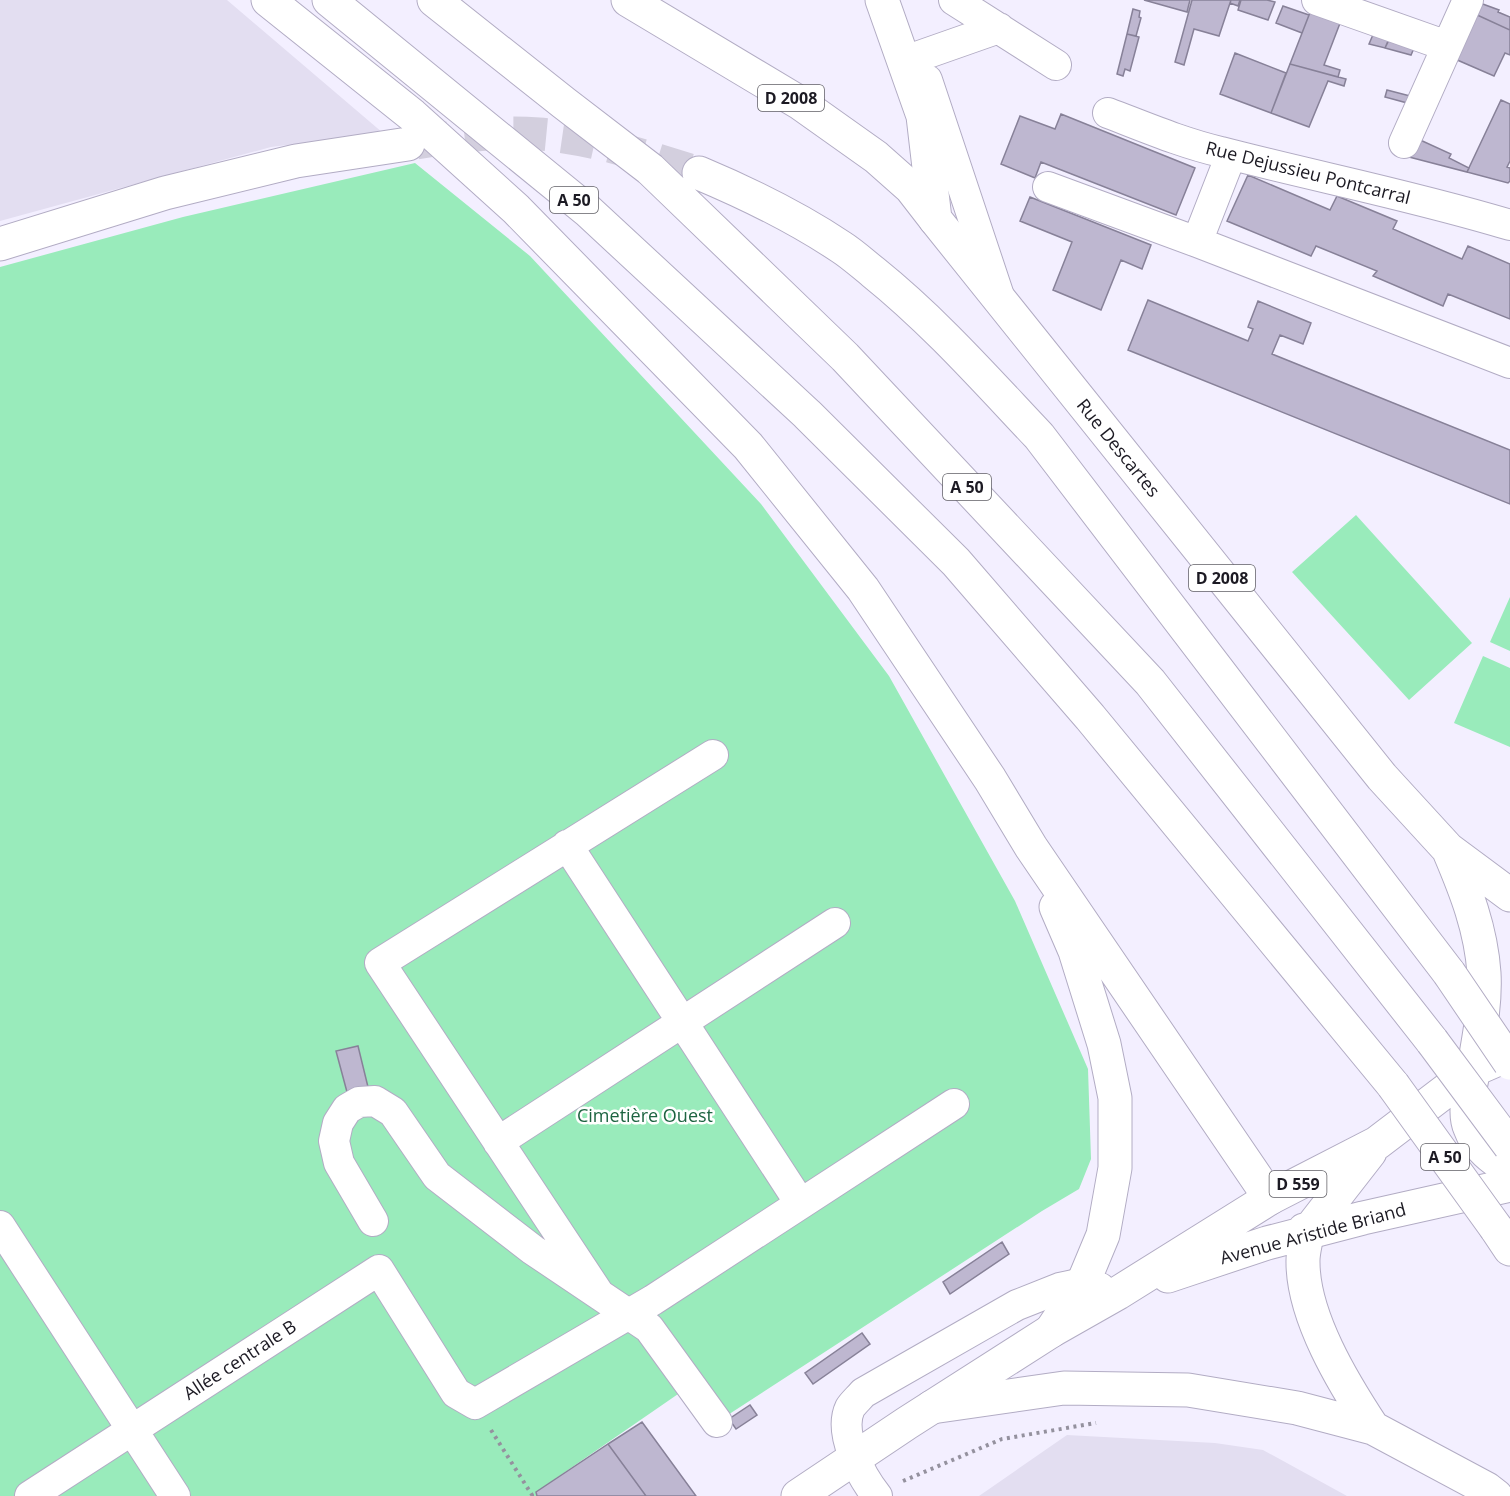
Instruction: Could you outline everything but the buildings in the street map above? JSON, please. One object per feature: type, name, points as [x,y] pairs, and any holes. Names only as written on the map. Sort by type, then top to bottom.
[{"type":"main road","points":[[268,0],[412,115],[516,209],[748,446],[863,589],[990,778],[1031,847],[1270,1198],[1307,1233]]},
{"type":"main road","name":"A 50","points":[[328,0],[588,211],[807,414],[956,562],[1090,717],[1393,1085],[1503,1239]]},
{"type":"main road","name":"A 50","points":[[434,0],[650,169],[845,357],[1150,682],[1432,1041],[1510,1146]]},
{"type":"main road","name":"D 2008","points":[[628,0],[800,104],[876,157],[911,188],[935,219]]},
{"type":"main road","points":[[882,0],[912,58],[923,116],[935,219]]},
{"type":"main road","points":[[0,244],[165,193],[285,164],[408,144]]},
{"type":"main road","points":[[699,173],[748,194],[798,220],[843,248],[904,297],[1039,436],[1449,974],[1510,1062]]},
{"type":"main road","name":"Rue Descartes","points":[[935,219],[1382,777],[1448,849],[1510,895]]},
{"type":"main road","points":[[1031,847],[1075,951],[1104,1044],[1115,1098],[1115,1168],[1103,1234],[1083,1283],[1051,1330]]},
{"type":"main road","name":"Rue Descartes","points":[[1448,849],[1465,889],[1482,947],[1484,976],[1468,1104],[1468,1126],[1477,1143],[1490,1157],[1510,1170]]},
{"type":"main road","name":"Avenue Aristide Briand","points":[[798,1496],[1051,1330],[1118,1293],[1270,1198],[1377,1143],[1473,1070],[1510,1054]]},
{"type":"main road","points":[[1373,1428],[1348,1390],[1323,1343],[1307,1293],[1303,1261],[1307,1233],[1377,1143]]},
{"type":"main road","name":"Avenue Aristide Briand","points":[[1118,1293],[1267,1244],[1362,1218],[1510,1185]]},
{"type":"main road","points":[[932,1407],[1064,1388],[1188,1390],[1297,1408],[1373,1428],[1496,1496]]},
{"type":"street","points":[[898,0],[912,58],[1001,302]]},
{"type":"street","points":[[954,0],[1056,65]]},
{"type":"street","points":[[1317,0],[1447,46]]},
{"type":"street","points":[[1404,143],[1468,0]]},
{"type":"street","points":[[912,58],[999,28]]},
{"type":"street","name":"Rue Dejussieu Pontcarral","points":[[1108,113],[1160,133],[1231,155],[1454,208],[1510,225]]},
{"type":"street","points":[[1197,242],[1231,155]]},
{"type":"street","points":[[1048,187],[1510,363]]},
{"type":"street","points":[[599,1294],[380,963],[713,755]]},
{"type":"street","points":[[567,845],[800,1203]]},
{"type":"street","points":[[498,1142],[683,1024],[835,923]]},
{"type":"street","points":[[373,1221],[339,1162],[334,1141],[338,1123],[347,1109],[359,1102],[375,1101],[393,1112],[437,1176],[533,1250],[649,1328],[717,1422]]},
{"type":"street","points":[[475,1404],[628,1314],[954,1104]]},
{"type":"street","points":[[0,1226],[175,1496]]},
{"type":"street","name":"Allée centrale B","points":[[30,1496],[379,1270],[456,1393],[475,1404]]},
{"type":"street","points":[[876,1494],[854,1458],[846,1428],[851,1407],[863,1393],[1017,1305],[1059,1288],[1083,1283],[1118,1293]]},
{"type":"path","points":[[475,1404],[532,1495],[530,1496]]},
{"type":"path","points":[[876,1494],[1002,1439],[1104,1422]]},
{"type":"shaded area","points":[[0,0],[227,0],[383,133],[271,147],[0,221]]},
{"type":"shaded area","points":[[1067,1435],[1215,1443],[1263,1450],[1347,1496],[979,1496]]},
{"type":"green space","name":"Cimetière Ouest","points":[[415,163],[530,256],[761,504],[889,676],[1015,901],[1088,1069],[1091,1159],[1079,1189],[717,1422],[681,1392],[536,1492],[537,1496],[0,1496],[0,267],[183,217]]},
{"type":"green space","points":[[1356,515],[1472,643],[1409,700],[1292,572]]},
{"type":"green space","points":[[1510,597],[1510,651],[1490,642]]},
{"type":"green space","points":[[1483,656],[1510,668],[1510,747],[1454,723]]},
{"type":"tunnel","points":[[416,143],[493,134],[524,133],[560,136],[620,149],[699,173]]}]
